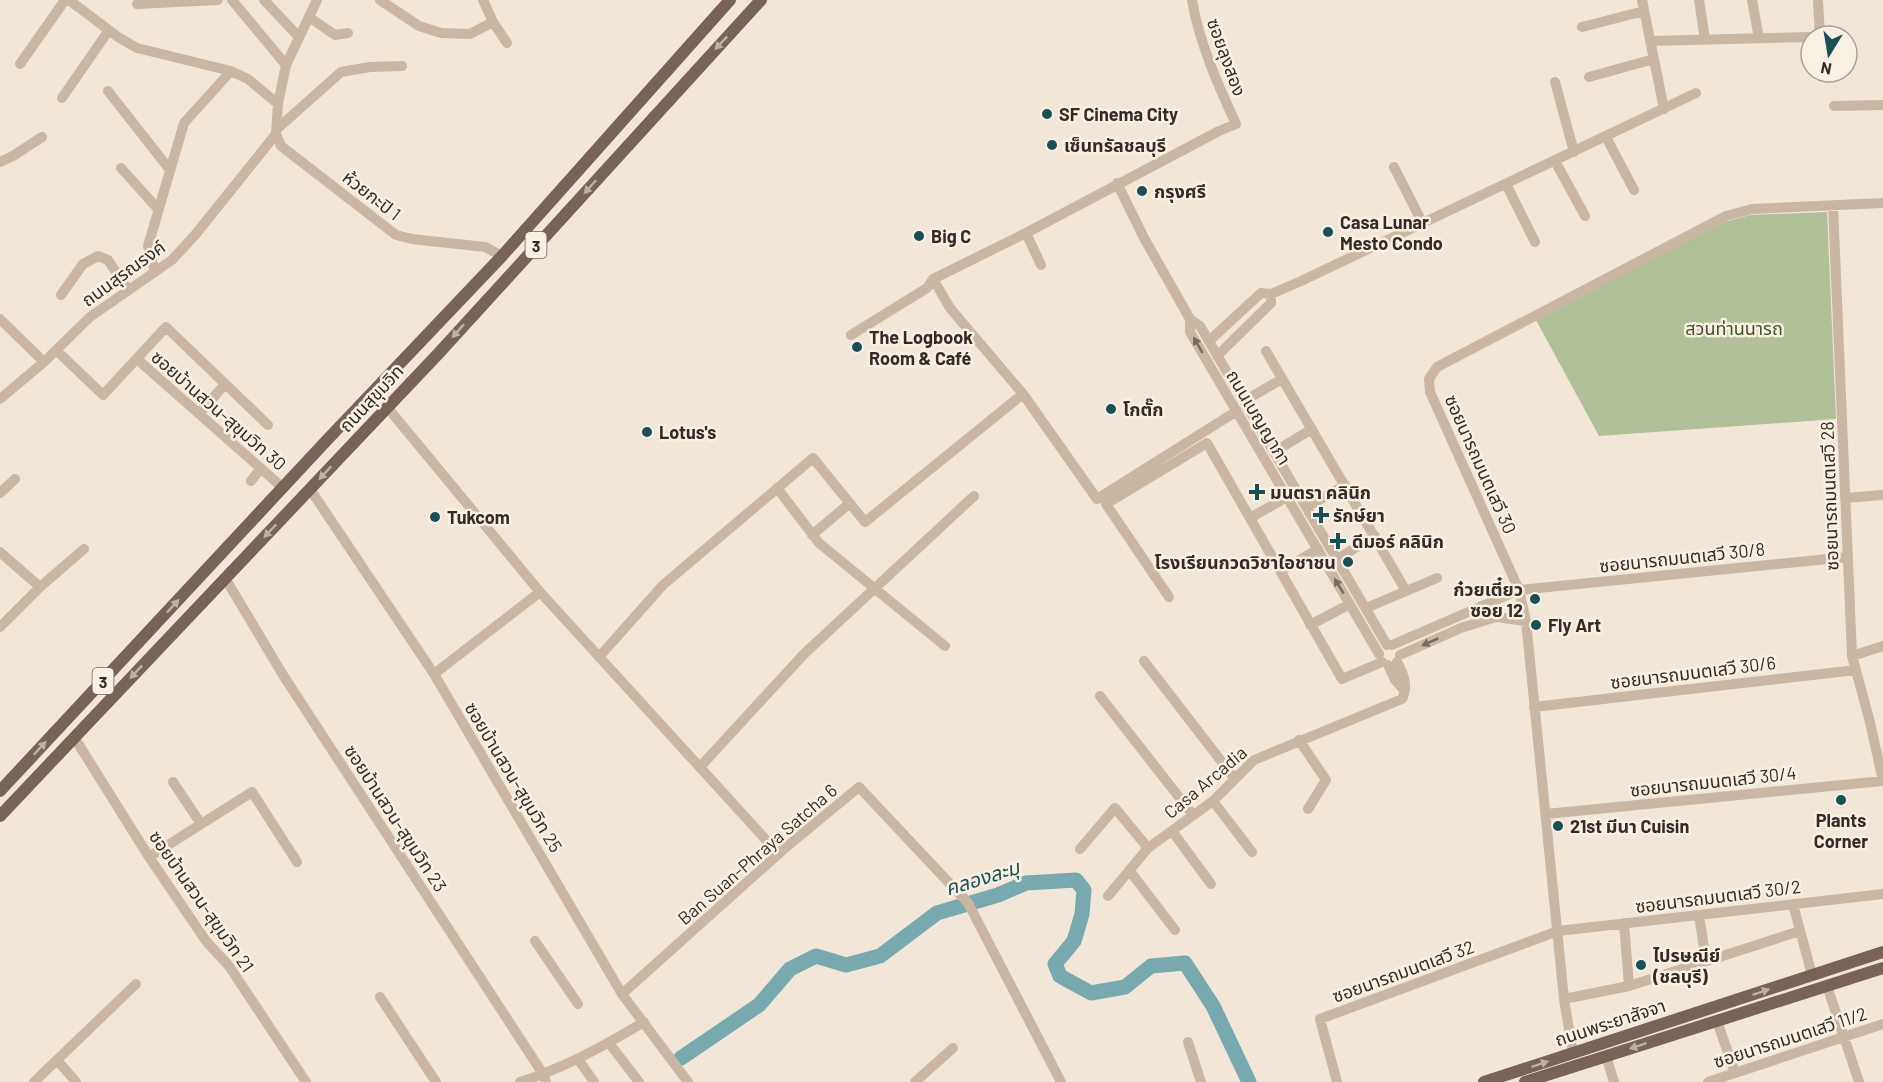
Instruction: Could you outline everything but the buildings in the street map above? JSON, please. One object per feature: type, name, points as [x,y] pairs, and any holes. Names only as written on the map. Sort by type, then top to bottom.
[{"type":"main road","name":"ถนนสุขุมวิท","points":[[0,791],[502,256],[730,0]]},
{"type":"main road","name":"ถนนสุขุมวิท","points":[[0,816],[387,407],[761,0]]},
{"type":"main road","points":[[206,571],[222,581]]},
{"type":"main road","name":"ถนนพระยาสัจจา","points":[[1484,1082],[1883,952]]},
{"type":"main road","name":"ถนนพระยาสัจจา","points":[[1525,1082],[1883,968]]},
{"type":"street","points":[[20,64],[67,0],[137,48],[231,71],[248,79],[278,104]]},
{"type":"street","points":[[137,4],[218,0]]},
{"type":"street","points":[[232,0],[286,65]]},
{"type":"street","points":[[264,0],[298,36]]},
{"type":"street","points":[[276,132],[278,104],[286,65],[317,0]]},
{"type":"street","points":[[380,0],[419,26],[441,33],[470,34],[493,22]]},
{"type":"street","points":[[483,0],[493,22],[507,43]]},
{"type":"street","name":"ซอยลุงสอง","points":[[1117,183],[1236,124],[1211,65],[1195,17],[1192,0]]},
{"type":"street","points":[[1699,0],[1705,39]]},
{"type":"street","points":[[1752,0],[1759,38]]},
{"type":"street","points":[[1818,0],[1819,24]]},
{"type":"street","points":[[1582,27],[1643,5],[1664,109]]},
{"type":"street","points":[[309,17],[335,35],[348,33]]},
{"type":"street","points":[[62,98],[109,30]]},
{"type":"street","points":[[1650,41],[1799,37]]},
{"type":"street","points":[[1588,77],[1654,59]]},
{"type":"street","name":"ถนนสุรณรงค์","points":[[0,399],[44,362],[90,317],[172,260],[195,235],[276,132],[341,72],[370,67],[402,66]]},
{"type":"street","points":[[155,272],[148,246],[184,123],[231,71]]},
{"type":"street","points":[[1555,82],[1574,152]]},
{"type":"street","points":[[108,91],[170,170]]},
{"type":"street","points":[[1209,341],[1261,293],[1271,294],[1696,93]]},
{"type":"street","points":[[1834,106],[1883,105]]},
{"type":"street","name":"ห้วยกะปิ 1","points":[[276,132],[281,146],[396,235],[484,248],[502,256]]},
{"type":"street","points":[[0,162],[42,137]]},
{"type":"street","points":[[1606,137],[1634,190]]},
{"type":"street","points":[[1555,161],[1585,216]]},
{"type":"street","points":[[1394,167],[1423,224]]},
{"type":"street","points":[[121,168],[158,208]]},
{"type":"street","points":[[851,335],[927,288],[933,279],[1026,233],[1117,183]]},
{"type":"street","name":"ถนนเบญญาภา","points":[[1117,183],[1144,238],[1190,319],[1200,326],[1307,507],[1314,531],[1318,549],[1350,604],[1389,659],[1398,649],[1390,645],[1337,559],[1314,531],[1287,497],[1190,332],[1190,319]]},
{"type":"street","points":[[1506,184],[1535,242]]},
{"type":"street","name":"ซอยนารถมนตเสวี 30","points":[[1573,1053],[1564,999],[1526,621],[1519,590],[1430,392],[1429,379],[1437,367],[1726,216],[1752,208],[1883,203]]},
{"type":"street","name":"ซอยนารถมนตเสวี 28","points":[[1833,206],[1852,656],[1883,781]]},
{"type":"street","points":[[1026,233],[1041,265]]},
{"type":"street","points":[[61,295],[83,264],[98,256],[108,260],[128,290]]},
{"type":"street","points":[[933,279],[950,308],[1023,394],[1097,499],[1236,411]]},
{"type":"street","points":[[1217,356],[1271,303],[1271,294]]},
{"type":"street","points":[[0,319],[44,362]]},
{"type":"street","points":[[137,359],[166,327],[268,425]]},
{"type":"street","name":"ซอยบ้านสวน-สุขุมวิท 30","points":[[56,350],[104,395],[137,359],[283,488]]},
{"type":"street","points":[[1266,351],[1406,591]]},
{"type":"street","points":[[1244,401],[1282,379]]},
{"type":"street","points":[[199,414],[225,384]]},
{"type":"street","points":[[599,657],[663,585],[813,458],[866,522],[1023,394]]},
{"type":"street","points":[[387,407],[540,592],[779,854]]},
{"type":"street","points":[[1246,427],[1256,421]]},
{"type":"street","points":[[1274,452],[1311,429]]},
{"type":"street","points":[[1169,597],[1106,504],[1207,443],[1342,679],[1461,628],[1497,617],[1526,621]]},
{"type":"street","points":[[250,481],[261,468]]},
{"type":"street","points":[[0,492],[15,478]]},
{"type":"street","points":[[1307,507],[1345,485]]},
{"type":"street","points":[[777,488],[819,543],[945,645]]},
{"type":"street","name":"ซอยบ้านสวน-สุขุมวิท 25","points":[[310,489],[434,674],[622,994],[688,1082]]},
{"type":"street","points":[[1845,498],[1883,495]]},
{"type":"street","points":[[700,767],[804,654],[974,496]]},
{"type":"street","points":[[1250,518],[1287,497]]},
{"type":"street","points":[[812,535],[850,503]]},
{"type":"street","points":[[1337,559],[1375,536]]},
{"type":"street","points":[[0,627],[40,587],[84,549]]},
{"type":"street","points":[[1281,572],[1318,549]]},
{"type":"street","points":[[0,552],[40,587]]},
{"type":"street","name":"ซอยนารถมนตเสวี 30/8","points":[[1390,645],[1519,590],[1848,557]]},
{"type":"street","points":[[1366,608],[1437,578]]},
{"type":"street","name":"ซอยบ้านสวน-สุขุมวิท 23","points":[[222,581],[545,1078]]},
{"type":"street","points":[[434,674],[540,592]]},
{"type":"street","points":[[1310,626],[1350,604]]},
{"type":"street","points":[[1457,616],[1461,628]]},
{"type":"street","points":[[1389,659],[1382,648],[1390,645]]},
{"type":"street","points":[[1852,656],[1883,646]]},
{"type":"street","name":"Casa Arcadia","points":[[1108,896],[1148,848],[1213,801],[1254,760],[1402,699],[1405,694],[1405,677],[1389,659]]},
{"type":"street","points":[[1144,661],[1235,778]]},
{"type":"street","name":"ซอยนารถมนตเสวี 30/6","points":[[1534,707],[1856,670]]},
{"type":"street","points":[[1100,696],[1193,815]]},
{"type":"street","name":"ซอยบ้านสวน-สุขุมวิท 21","points":[[74,738],[149,857],[206,941],[229,966],[306,1082]]},
{"type":"street","points":[[1299,740],[1326,780],[1308,809]]},
{"type":"street","name":"ซอยนารถมนตเสวี 30/4","points":[[1546,814],[1883,781]]},
{"type":"street","points":[[173,782],[201,824]]},
{"type":"street","name":"Ban Suan-Phraya Satcha 6","points":[[622,994],[779,854],[859,787],[963,898],[1061,1082]]},
{"type":"street","points":[[149,857],[252,792],[297,862]]},
{"type":"street","points":[[1213,801],[1252,852]]},
{"type":"street","points":[[1080,849],[1115,808],[1148,848]]},
{"type":"street","points":[[1172,831],[1211,884]]},
{"type":"street","points":[[1129,870],[1175,930]]},
{"type":"street","name":"ซอยนารถมนตเสวี 30/2","points":[[1557,931],[1883,894]]},
{"type":"street","points":[[1793,904],[1812,975]]},
{"type":"street","points":[[1699,915],[1706,961]]},
{"type":"street","points":[[1624,923],[1629,986]]},
{"type":"street","name":"ซอยนารถมนตเสวี 32","points":[[1337,1082],[1320,1019],[1557,931]]},
{"type":"street","points":[[1564,999],[1629,986],[1800,931]]},
{"type":"street","points":[[535,941],[578,1004]]},
{"type":"street","points":[[34,1082],[136,984]]},
{"type":"street","points":[[1827,986],[1859,1082]]},
{"type":"street","points":[[380,997],[436,1082]]},
{"type":"street","points":[[1717,1021],[1735,1073]]},
{"type":"street","points":[[520,1082],[545,1078],[644,1022]]},
{"type":"street","name":"ซอยนารถมนตเสวี 11/2","points":[[1708,1082],[1883,1024]]},
{"type":"street","points":[[1188,1042],[1201,1082]]},
{"type":"street","points":[[609,1043],[639,1082]]},
{"type":"street","points":[[915,1082],[953,1048]]},
{"type":"street","points":[[1605,1056],[1614,1082]]},
{"type":"street","points":[[578,1059],[594,1082]]},
{"type":"street","points":[[57,1060],[76,1082]]},
{"type":"green space","name":"สวนท่านนารถ","points":[[1827,212],[1836,419],[1599,436],[1536,320],[1725,222],[1750,215]]},
{"type":"waterway","name":"คลองละมุ","points":[[681,1058],[759,1005],[790,969],[816,956],[846,965],[880,956],[937,913],[998,895],[1026,883],[1076,880],[1084,890],[1082,914],[1074,941],[1055,964],[1060,976],[1091,993],[1125,987],[1151,966],[1185,963],[1213,1006],[1249,1082]]},
{"type":"place","name":"SF Cinema City","points":[[1047,114]]},
{"type":"place","name":"เซ็นทรัลชลบุรี","points":[[1052,145]]},
{"type":"place","name":"กรุงศรี","points":[[1142,191]]},
{"type":"place","name":"Casa Lunar Mesto Condo","points":[[1328,232]]},
{"type":"place","name":"Big C","points":[[919,236]]},
{"type":"place","name":"The Logbook Room & Café","points":[[857,347]]},
{"type":"place","name":"โกตั๊ก","points":[[1111,409]]},
{"type":"place","name":"Lotus's","points":[[647,432]]},
{"type":"place","name":"มนตรา คลินิก","points":[[1257,492]]},
{"type":"place","name":"รักษ์ยา","points":[[1321,515]]},
{"type":"place","name":"Tukcom","points":[[435,517]]},
{"type":"place","name":"ดีมอร์ คลินิก","points":[[1338,541]]},
{"type":"place","name":"โรงเรียนกวดวิชาใอชาชน","points":[[1348,562]]},
{"type":"place","name":"ก๋วยเตี๋ยว ซอย 12","points":[[1535,599]]},
{"type":"place","name":"Fly Art","points":[[1536,625]]},
{"type":"place","name":"Plants Corner","points":[[1841,800]]},
{"type":"place","name":"21st มีนา Cuisin","points":[[1558,826]]},
{"type":"place","name":"ไปรษณีย์ (ชลบุรี)","points":[[1641,965]]}]
